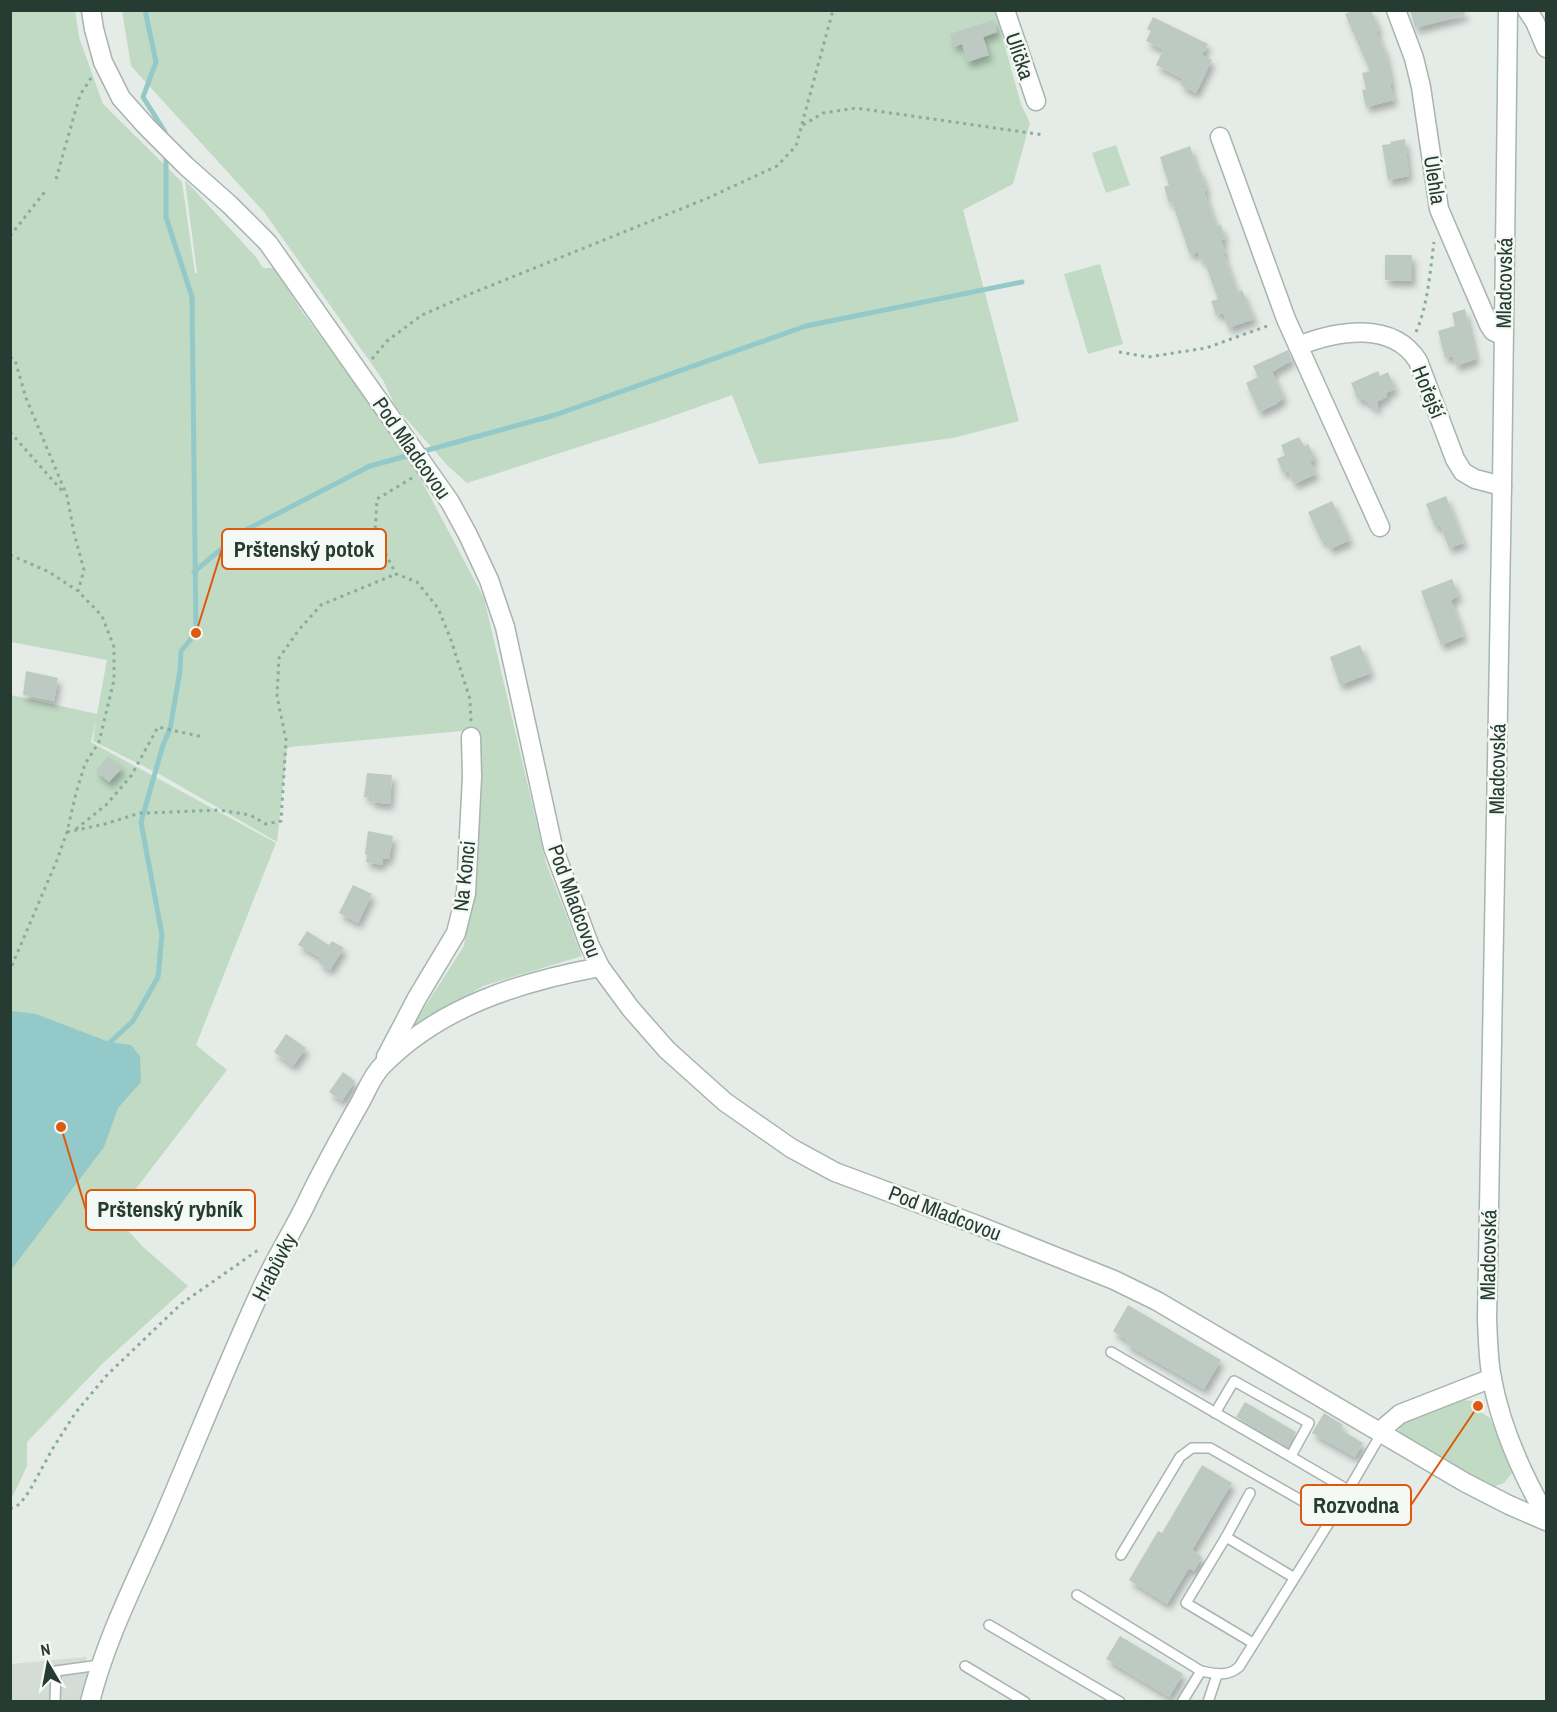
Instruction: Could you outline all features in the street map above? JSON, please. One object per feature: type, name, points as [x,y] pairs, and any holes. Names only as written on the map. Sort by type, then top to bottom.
[{"type":"street","name":"Pod Mladcovou","points":[[91,10],[103,62],[121,98],[186,166],[268,243],[450,502],[464,527],[492,590],[505,627],[553,848],[589,944],[600,967],[631,1009],[667,1050],[725,1102],[791,1148],[836,1172],[977,1225],[1135,1290],[1167,1307],[1378,1436],[1509,1505],[1546,1519]]},
{"type":"street","name":"Ulička","points":[[1005,10],[1036,101]]},
{"type":"street","name":"Úlehla","points":[[1396,10],[1414,58],[1421,87],[1439,209],[1489,325],[1493,331],[1503,336]]},
{"type":"street","name":"Mladcovská","points":[[1508,10],[1487,1319],[1492,1378],[1500,1414],[1527,1483],[1546,1519]]},
{"type":"street","points":[[1527,10],[1546,48]]},
{"type":"street","points":[[1220,137],[1286,319],[1380,527]]},
{"type":"street","name":"Hořejší","points":[[1298,346],[1314,340],[1360,332],[1396,340],[1418,361],[1455,459],[1463,472],[1476,479],[1502,486]]},
{"type":"street","name":"Na Konci","points":[[381,1066],[417,998],[456,933],[466,893],[472,777],[471,737]]},
{"type":"street","name":"Hrabůvky","points":[[90,1701],[100,1665],[125,1601],[261,1288],[330,1155],[381,1066],[442,1018],[474,1002],[524,984],[600,967]]},
{"type":"street","points":[[1378,1436],[1400,1414],[1492,1378]]},
{"type":"lane","points":[[1111,1352],[1348,1490]]},
{"type":"lane","points":[[1215,1413],[1234,1381],[1309,1423],[1291,1456]]},
{"type":"lane","points":[[1077,1596],[1201,1671],[1217,1675],[1231,1673],[1239,1667],[1293,1577],[1332,1518],[1378,1436]]},
{"type":"lane","points":[[1121,1555],[1180,1457],[1192,1448],[1210,1448],[1332,1518]]},
{"type":"lane","points":[[1250,1493],[1186,1603],[1253,1643]]},
{"type":"lane","points":[[1226,1537],[1293,1577]]},
{"type":"lane","points":[[989,1626],[1120,1701]]},
{"type":"lane","points":[[56,1701],[56,1671],[100,1665]]},
{"type":"lane","points":[[965,1666],[1025,1701]]},
{"type":"lane","points":[[1182,1701],[1201,1671]]},
{"type":"lane","points":[[1208,1701],[1217,1675]]},
{"type":"path","points":[[359,374],[387,341],[422,315],[708,198],[777,166],[796,146],[833,10]]},
{"type":"path","points":[[56,179],[80,95],[103,62]]},
{"type":"path","points":[[802,126],[823,113],[856,108],[1044,135]]},
{"type":"path","points":[[10,236],[47,189]]},
{"type":"path","points":[[1415,333],[1420,322],[1429,278],[1439,209]]},
{"type":"path","points":[[1119,352],[1148,357],[1206,348],[1276,322]]},
{"type":"path","points":[[10,357],[15,360],[26,398],[67,496],[84,570],[78,591]]},
{"type":"path","points":[[10,432],[67,496]]},
{"type":"path","points":[[427,469],[377,499],[375,533],[396,574],[417,582],[438,608],[470,699],[471,737]]},
{"type":"path","points":[[10,555],[49,572],[78,591],[102,616],[114,646],[114,680],[99,742],[85,764],[57,860],[10,970]]},
{"type":"path","points":[[67,832],[105,824],[140,813],[219,810],[250,815],[266,824],[280,821],[286,740],[277,696],[279,658],[298,631],[321,605],[396,574]]},
{"type":"path","points":[[74,830],[106,805],[131,776],[158,728],[203,737]]},
{"type":"path","points":[[10,1509],[20,1504],[30,1491],[76,1412],[107,1375],[181,1304],[261,1248]]},
{"type":"shaded area","points":[[86,1657],[88,1673],[81,1701],[11,1702],[11,1664]]},
{"type":"green space","points":[[75,10],[79,37],[103,104],[182,182],[195,273],[197,273],[185,180],[256,257],[263,268],[274,268],[303,313],[373,407],[416,470],[484,598],[546,863],[582,956],[483,986],[408,1033],[464,946],[478,853],[476,738],[461,731],[290,747],[287,749],[277,842],[161,775],[93,741],[96,719],[91,742],[276,843],[196,1045],[227,1070],[115,1216],[142,1246],[188,1286],[102,1364],[27,1442],[27,1466],[11,1500],[11,695],[97,714],[107,660],[11,642],[10,11]]},
{"type":"green space","points":[[122,11],[995,11],[1021,104],[1030,123],[1013,184],[963,210],[1019,421],[953,438],[759,464],[732,395],[467,483],[448,466],[395,406],[383,380],[264,212],[131,66]]},
{"type":"green space","points":[[1116,145],[1130,185],[1106,193],[1092,153]]},
{"type":"green space","points":[[1100,264],[1123,344],[1088,354],[1064,274]]},
{"type":"green space","points":[[1463,1400],[1473,1401],[1482,1413],[1490,1418],[1512,1473],[1504,1483],[1493,1487],[1397,1434],[1403,1422]]},
{"type":"water","points":[[12,1011],[36,1014],[109,1042],[131,1045],[140,1056],[141,1082],[118,1108],[104,1147],[11,1270],[10,1014]]},
{"type":"building","points":[[1354,10],[1371,10],[1379,30],[1376,31],[1385,52],[1394,100],[1366,107],[1362,90],[1366,89],[1362,73],[1370,71],[1345,14]]},
{"type":"building","points":[[1410,10],[1464,10],[1465,15],[1415,28]]},
{"type":"building","points":[[1153,17],[1208,44],[1202,55],[1212,60],[1196,93],[1180,85],[1183,79],[1156,65],[1163,50],[1146,41],[1151,31],[1147,29]]},
{"type":"building","points":[[993,20],[997,32],[983,37],[989,55],[967,62],[962,44],[954,47],[950,34]]},
{"type":"building","points":[[1405,139],[1409,176],[1388,180],[1382,145]]},
{"type":"building","points":[[1190,146],[1207,190],[1204,191],[1216,226],[1221,225],[1225,239],[1221,240],[1225,252],[1223,253],[1237,292],[1242,290],[1254,319],[1228,328],[1223,313],[1216,315],[1211,301],[1218,299],[1204,260],[1201,261],[1198,252],[1190,255],[1172,202],[1169,203],[1164,187],[1169,185],[1160,157]]},
{"type":"building","points":[[1385,255],[1412,255],[1412,281],[1385,280]]},
{"type":"building","points":[[1465,309],[1476,359],[1456,366],[1453,356],[1445,358],[1438,331],[1455,326],[1452,313]]},
{"type":"building","points":[[1288,350],[1292,360],[1272,372],[1284,398],[1259,412],[1246,383],[1258,377],[1253,366]]},
{"type":"building","points":[[1378,371],[1380,376],[1388,372],[1395,389],[1386,393],[1387,397],[1378,401],[1377,410],[1362,398],[1358,400],[1351,383]]},
{"type":"building","points":[[1299,437],[1304,446],[1308,444],[1315,459],[1310,461],[1316,474],[1294,484],[1288,471],[1283,473],[1277,459],[1285,455],[1281,445]]},
{"type":"building","points":[[1446,496],[1464,543],[1449,548],[1440,525],[1435,527],[1426,504]]},
{"type":"building","points":[[1332,501],[1350,540],[1330,549],[1326,541],[1322,542],[1308,512]]},
{"type":"building","points":[[1452,579],[1459,596],[1451,600],[1464,636],[1441,645],[1421,591]]},
{"type":"building","points":[[1360,645],[1371,673],[1340,685],[1330,657]]},
{"type":"building","points":[[26,671],[58,678],[54,701],[23,695]]},
{"type":"building","points":[[108,756],[122,768],[109,782],[96,771]]},
{"type":"building","points":[[367,773],[392,775],[390,804],[371,802],[371,797],[364,797]]},
{"type":"building","points":[[368,831],[393,836],[389,859],[383,858],[382,865],[366,862]]},
{"type":"building","points":[[353,885],[372,894],[358,923],[339,913]]},
{"type":"building","points":[[307,931],[329,945],[332,941],[344,948],[330,970],[318,962],[321,958],[298,945]]},
{"type":"building","points":[[286,1034],[306,1048],[293,1066],[274,1052]]},
{"type":"building","points":[[343,1072],[355,1081],[342,1101],[329,1092]]},
{"type":"building","points":[[1128,1305],[1221,1360],[1204,1389],[1126,1344],[1128,1341],[1113,1331]]},
{"type":"building","points":[[1245,1402],[1296,1432],[1288,1447],[1236,1417]]},
{"type":"building","points":[[1324,1413],[1343,1425],[1340,1429],[1363,1443],[1355,1457],[1312,1433]]},
{"type":"building","points":[[1202,1465],[1232,1483],[1192,1550],[1202,1557],[1194,1571],[1189,1568],[1167,1604],[1129,1580],[1158,1531],[1162,1533]]},
{"type":"building","points":[[1120,1636],[1183,1674],[1169,1697],[1106,1659]]},
{"type":"waterway","points":[[145,10],[156,62],[143,97],[165,132],[165,137]]},
{"type":"waterway","points":[[106,1046],[133,1021],[158,977],[162,935],[141,822],[163,745],[170,729],[180,671],[181,651],[196,633],[192,297],[166,217],[166,152]]},
{"type":"waterway","points":[[194,572],[240,533],[370,466],[555,415],[806,326],[1022,282]]},
{"type":"place","name":"Prštenský potok","points":[[196,633]]},
{"type":"place","name":"Prštenský rybník","points":[[61,1127]]},
{"type":"place","name":"Rozvodna","points":[[1478,1406]]}]
